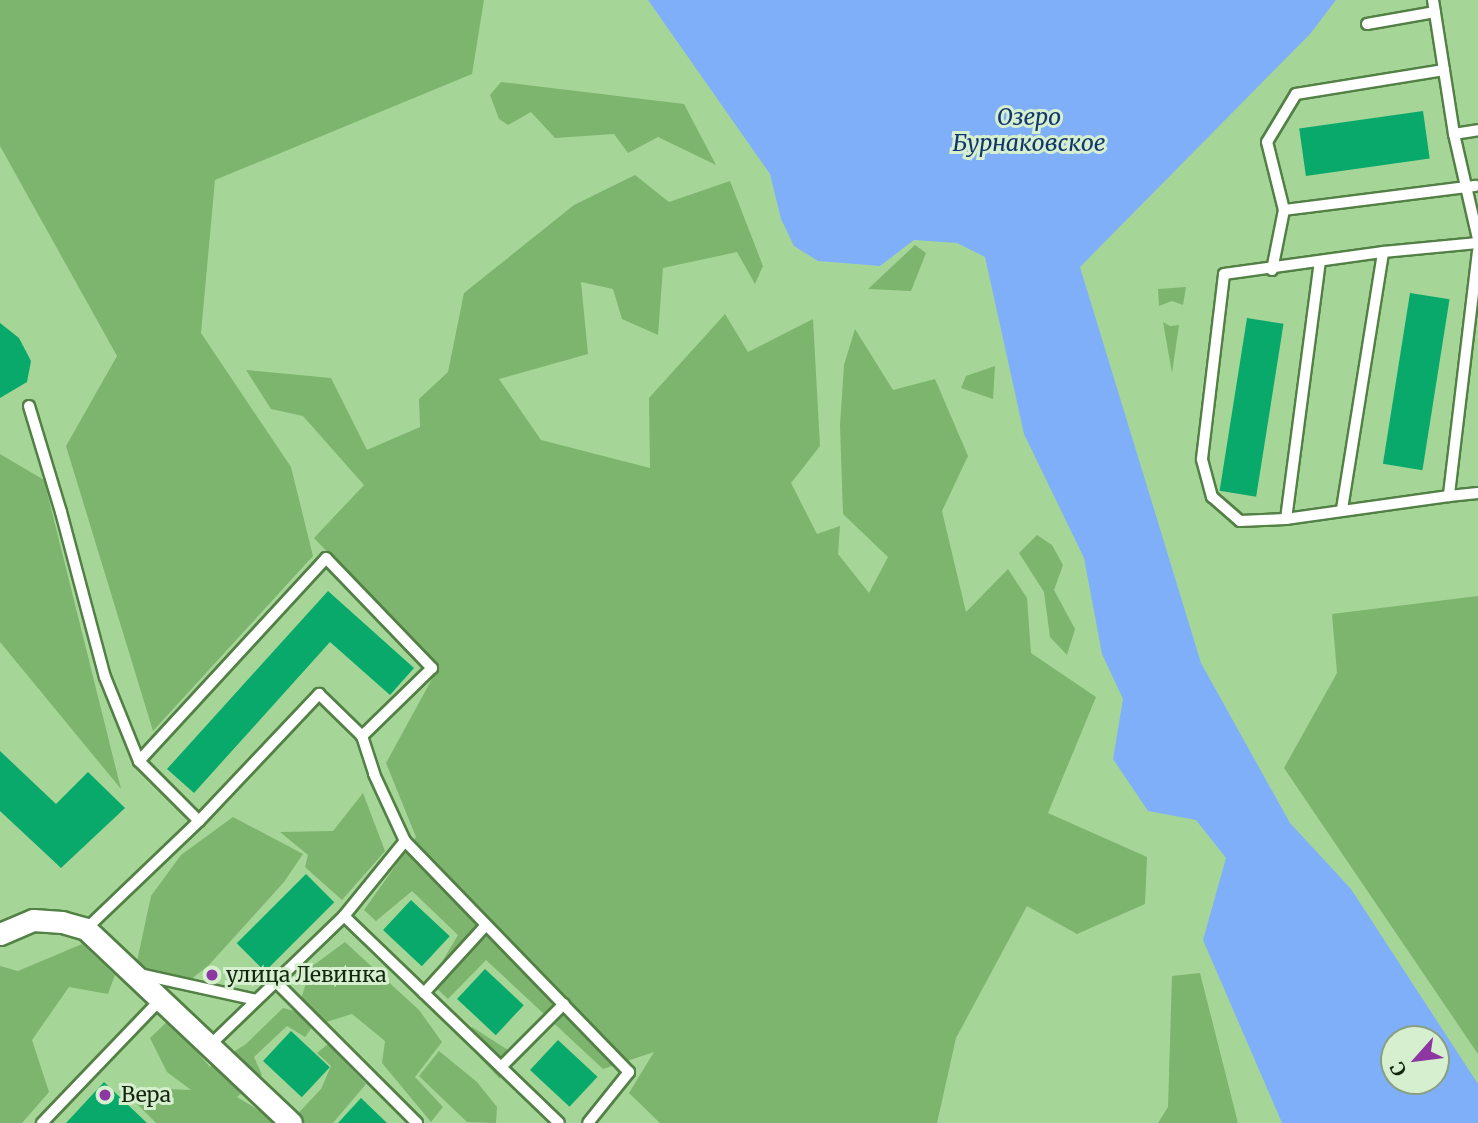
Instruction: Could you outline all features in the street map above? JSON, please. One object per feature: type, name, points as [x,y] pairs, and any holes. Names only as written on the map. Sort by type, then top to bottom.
[{"type":"street","points":[[0,933],[33,920],[62,922],[86,929],[291,1123]]},
{"type":"lane","points":[[1433,0],[1454,134],[1470,188],[1478,241],[1224,275],[1202,458],[1212,497],[1240,522],[1286,519],[1342,509],[1478,493]]},
{"type":"lane","points":[[1367,24],[1435,12]]},
{"type":"lane","points":[[1272,270],[1284,210],[1268,142],[1296,94],[1444,70]]},
{"type":"lane","points":[[1454,134],[1478,130]]},
{"type":"lane","points":[[1284,210],[1470,188]]},
{"type":"lane","points":[[1449,496],[1478,251]]},
{"type":"lane","points":[[1342,509],[1383,252]]},
{"type":"lane","points":[[1286,519],[1320,261]]},
{"type":"lane","points":[[29,406],[61,512],[105,677],[139,761],[200,821]]},
{"type":"lane","points":[[139,761],[326,558],[432,668],[362,737]]},
{"type":"lane","points":[[86,929],[200,821],[318,694],[362,737],[374,774],[405,841],[629,1072],[587,1123]]},
{"type":"lane","points":[[208,1046],[344,916],[405,841]]},
{"type":"lane","points":[[344,916],[559,1123]]},
{"type":"lane","points":[[424,993],[486,925]]},
{"type":"lane","points":[[130,972],[256,1000]]},
{"type":"lane","points":[[275,981],[417,1123]]},
{"type":"lane","points":[[42,1123],[160,1000]]},
{"type":"lane","points":[[500,1067],[564,1004]]},
{"type":"green space","points":[[0,0],[484,0],[472,74],[215,180],[201,333],[291,467],[313,556],[153,731],[66,446],[117,356],[0,146]]},
{"type":"green space","points":[[501,82],[684,104],[716,165],[658,137],[628,153],[614,134],[555,138],[531,112],[508,125],[499,119],[490,95]]},
{"type":"green space","points":[[635,175],[669,202],[730,181],[763,266],[755,284],[737,252],[663,268],[658,335],[622,319],[613,289],[581,282],[588,354],[499,379],[541,440],[650,468],[649,398],[725,314],[748,352],[813,319],[820,446],[791,483],[817,534],[840,526],[838,554],[869,593],[888,557],[843,514],[840,425],[844,365],[855,329],[893,390],[935,379],[968,456],[942,511],[966,612],[1008,569],[1027,598],[1031,653],[1096,697],[1048,813],[1147,857],[1145,904],[1077,934],[1027,906],[956,1038],[937,1123],[660,1123],[629,1093],[654,1052],[603,1069],[486,960],[448,999],[430,982],[458,935],[412,891],[376,921],[364,910],[416,837],[386,763],[438,668],[314,538],[364,485],[303,416],[271,409],[246,370],[331,378],[367,450],[420,427],[419,399],[448,372],[464,293],[574,205]]},
{"type":"green space","points":[[915,245],[926,253],[911,291],[868,289]]},
{"type":"green space","points":[[1186,287],[1183,305],[1172,301],[1159,306],[1158,289]]},
{"type":"green space","points":[[1163,322],[1170,326],[1179,325],[1172,373]]},
{"type":"green space","points":[[995,366],[993,399],[961,388],[966,376]]},
{"type":"green space","points":[[0,454],[44,480],[121,789],[0,642]]},
{"type":"green space","points":[[1037,535],[1052,545],[1063,565],[1054,590],[1075,629],[1067,655],[1050,637],[1044,592],[1019,553]]},
{"type":"green space","points":[[1478,596],[1478,1054],[1284,768],[1337,673],[1332,614]]},
{"type":"green space","points":[[363,793],[385,851],[342,900],[305,867],[308,855],[280,832],[333,831]]},
{"type":"green space","points":[[233,817],[303,854],[284,882],[208,966],[190,980],[136,966],[151,896],[181,855]]},
{"type":"green space","points":[[345,942],[419,1010],[442,1042],[415,1077],[443,1107],[431,1122],[382,1063],[385,1041],[352,1014],[326,1022],[301,999],[311,967]]},
{"type":"green space","points":[[82,944],[115,975],[108,994],[69,987],[32,1040],[49,1092],[22,1123],[0,1123],[0,966],[18,971]]},
{"type":"green space","points":[[1200,973],[1238,1123],[1158,1123],[1168,1107],[1172,976]]},
{"type":"green space","points":[[283,1008],[298,1012],[313,1026],[305,1037],[287,1026],[254,1057],[262,1075],[237,1097],[280,1123],[156,1123],[133,1100],[144,1088],[191,1090],[167,1072],[150,1038],[169,1020],[210,1067],[246,1044]]},
{"type":"green space","points":[[472,1027],[508,1050],[500,1079],[465,1042]]},
{"type":"green space","points":[[328,1044],[366,1084],[333,1123],[289,1123],[321,1089],[331,1066],[317,1053]]},
{"type":"green space","points":[[439,1051],[477,1082],[497,1107],[496,1123],[467,1122],[419,1076]]},
{"type":"water","name":"Озеро Бурнаковское","points":[[648,0],[1336,0],[1310,34],[1080,267],[1201,663],[1290,823],[1351,889],[1440,1025],[1380,1025],[1380,1095],[1450,1095],[1450,1041],[1478,1084],[1478,1123],[1282,1123],[1203,940],[1226,858],[1196,820],[1148,811],[1113,759],[1123,699],[1102,654],[1084,558],[1024,434],[985,257],[957,243],[914,240],[880,266],[818,261],[794,246],[781,219],[770,174]]},
{"type":"building","points":[[1423,111],[1430,159],[1306,176],[1299,128]]},
{"type":"building","points":[[1410,293],[1450,299],[1422,470],[1383,464]]},
{"type":"building","points":[[1247,318],[1284,324],[1256,497],[1220,491]]},
{"type":"building","points":[[0,323],[19,338],[31,361],[27,382],[0,398]]},
{"type":"building","points":[[328,591],[414,668],[390,695],[330,642],[194,793],[167,769]]},
{"type":"building","points":[[0,751],[56,804],[88,772],[125,808],[61,868],[0,811]]},
{"type":"building","points":[[306,874],[334,902],[265,972],[237,943]]},
{"type":"building","points":[[411,900],[450,936],[422,966],[383,930]]},
{"type":"building","points":[[485,969],[524,1005],[496,1035],[457,999]]},
{"type":"building","points":[[291,1031],[330,1067],[302,1097],[263,1061]]},
{"type":"building","points":[[558,1040],[597,1077],[570,1107],[530,1070]]},
{"type":"building","name":"Вера","points":[[104,1082],[147,1123],[66,1123]]},
{"type":"building","points":[[361,1098],[387,1123],[338,1123]]},
{"type":"place","name":"улица Левинка","points":[[212,975]]},
{"type":"place","name":"Вера","points":[[105,1095]]}]
